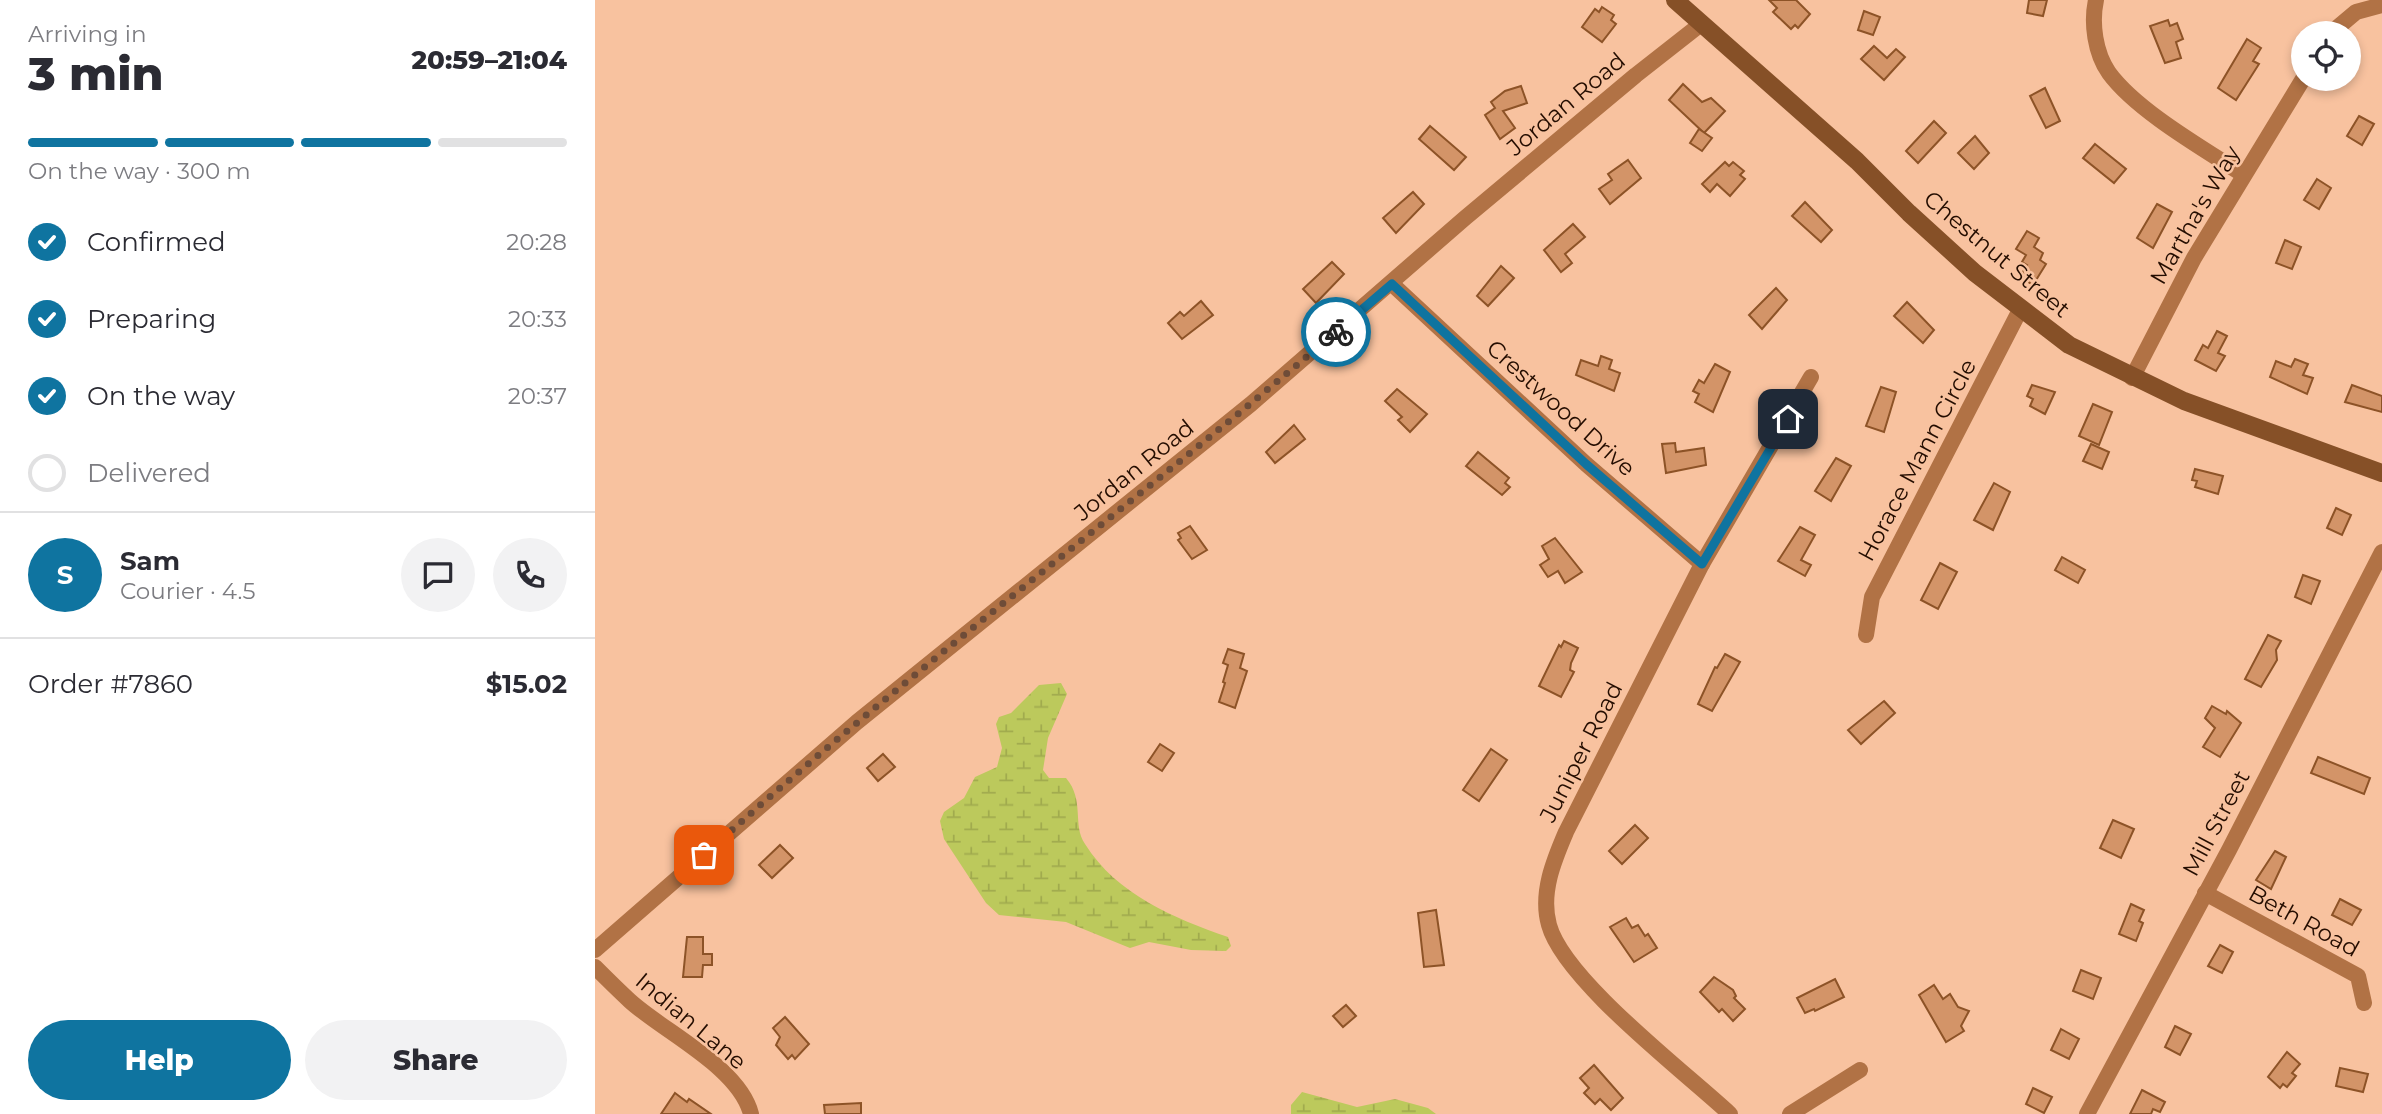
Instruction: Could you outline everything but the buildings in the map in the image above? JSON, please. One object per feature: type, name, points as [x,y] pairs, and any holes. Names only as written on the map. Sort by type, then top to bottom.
[{"type":"main road","name":"Chestnut Street","points":[[1675,0],[1857,161],[1909,213],[2020,310],[2069,345],[2184,401],[2382,473]]},
{"type":"street","points":[[2096,0],[2094,28],[2098,51],[2109,73],[2128,92],[2186,137],[2244,174]]},
{"type":"street","points":[[2345,21],[2355,12],[2382,5]]},
{"type":"street","name":"Jordan Road","points":[[595,950],[847,730],[1251,404],[1614,93],[1701,24]]},
{"type":"street","name":"Martha's Way","points":[[2133,378],[2194,258],[2296,91]]},
{"type":"street","name":"Crestwood Drive","points":[[1392,284],[1586,464],[1702,564]]},
{"type":"street","name":"Horace Mann Circle","points":[[1866,635],[1871,597],[2020,310]]},
{"type":"street","name":"Juniper Road","points":[[1730,1114],[1604,1000],[1559,951],[1549,924],[1546,900],[1552,864],[1566,832],[1702,564],[1811,377]]},
{"type":"street","name":"Mill Street","points":[[2087,1114],[2382,552]]},
{"type":"street","name":"Beth Road","points":[[2205,893],[2358,976],[2364,1003]]},
{"type":"street","name":"Indian Lane","points":[[595,967],[630,1002],[715,1066],[740,1092],[751,1114]]},
{"type":"street","points":[[1790,1114],[1860,1070]]},
{"type":"green space","points":[[1061,683],[1067,694],[1048,738],[1043,770],[1049,778],[1066,778],[1072,786],[1079,829],[1085,844],[1098,862],[1130,891],[1167,913],[1228,937],[1231,946],[1226,951],[1191,950],[1149,942],[1130,948],[1066,922],[999,915],[986,903],[944,839],[940,821],[944,812],[964,798],[975,777],[997,767],[1002,748],[996,724],[999,717],[1011,713],[1039,685]]},
{"type":"green space","points":[[1302,1092],[1357,1107],[1395,1099],[1428,1108],[1436,1114],[1291,1114],[1291,1105]]},
{"type":"way so far","points":[[704,855],[857,722],[1032,583],[1336,332]]},
{"type":"route","points":[[1336,332],[1392,284],[1586,464],[1702,564],[1788,419]]}]
